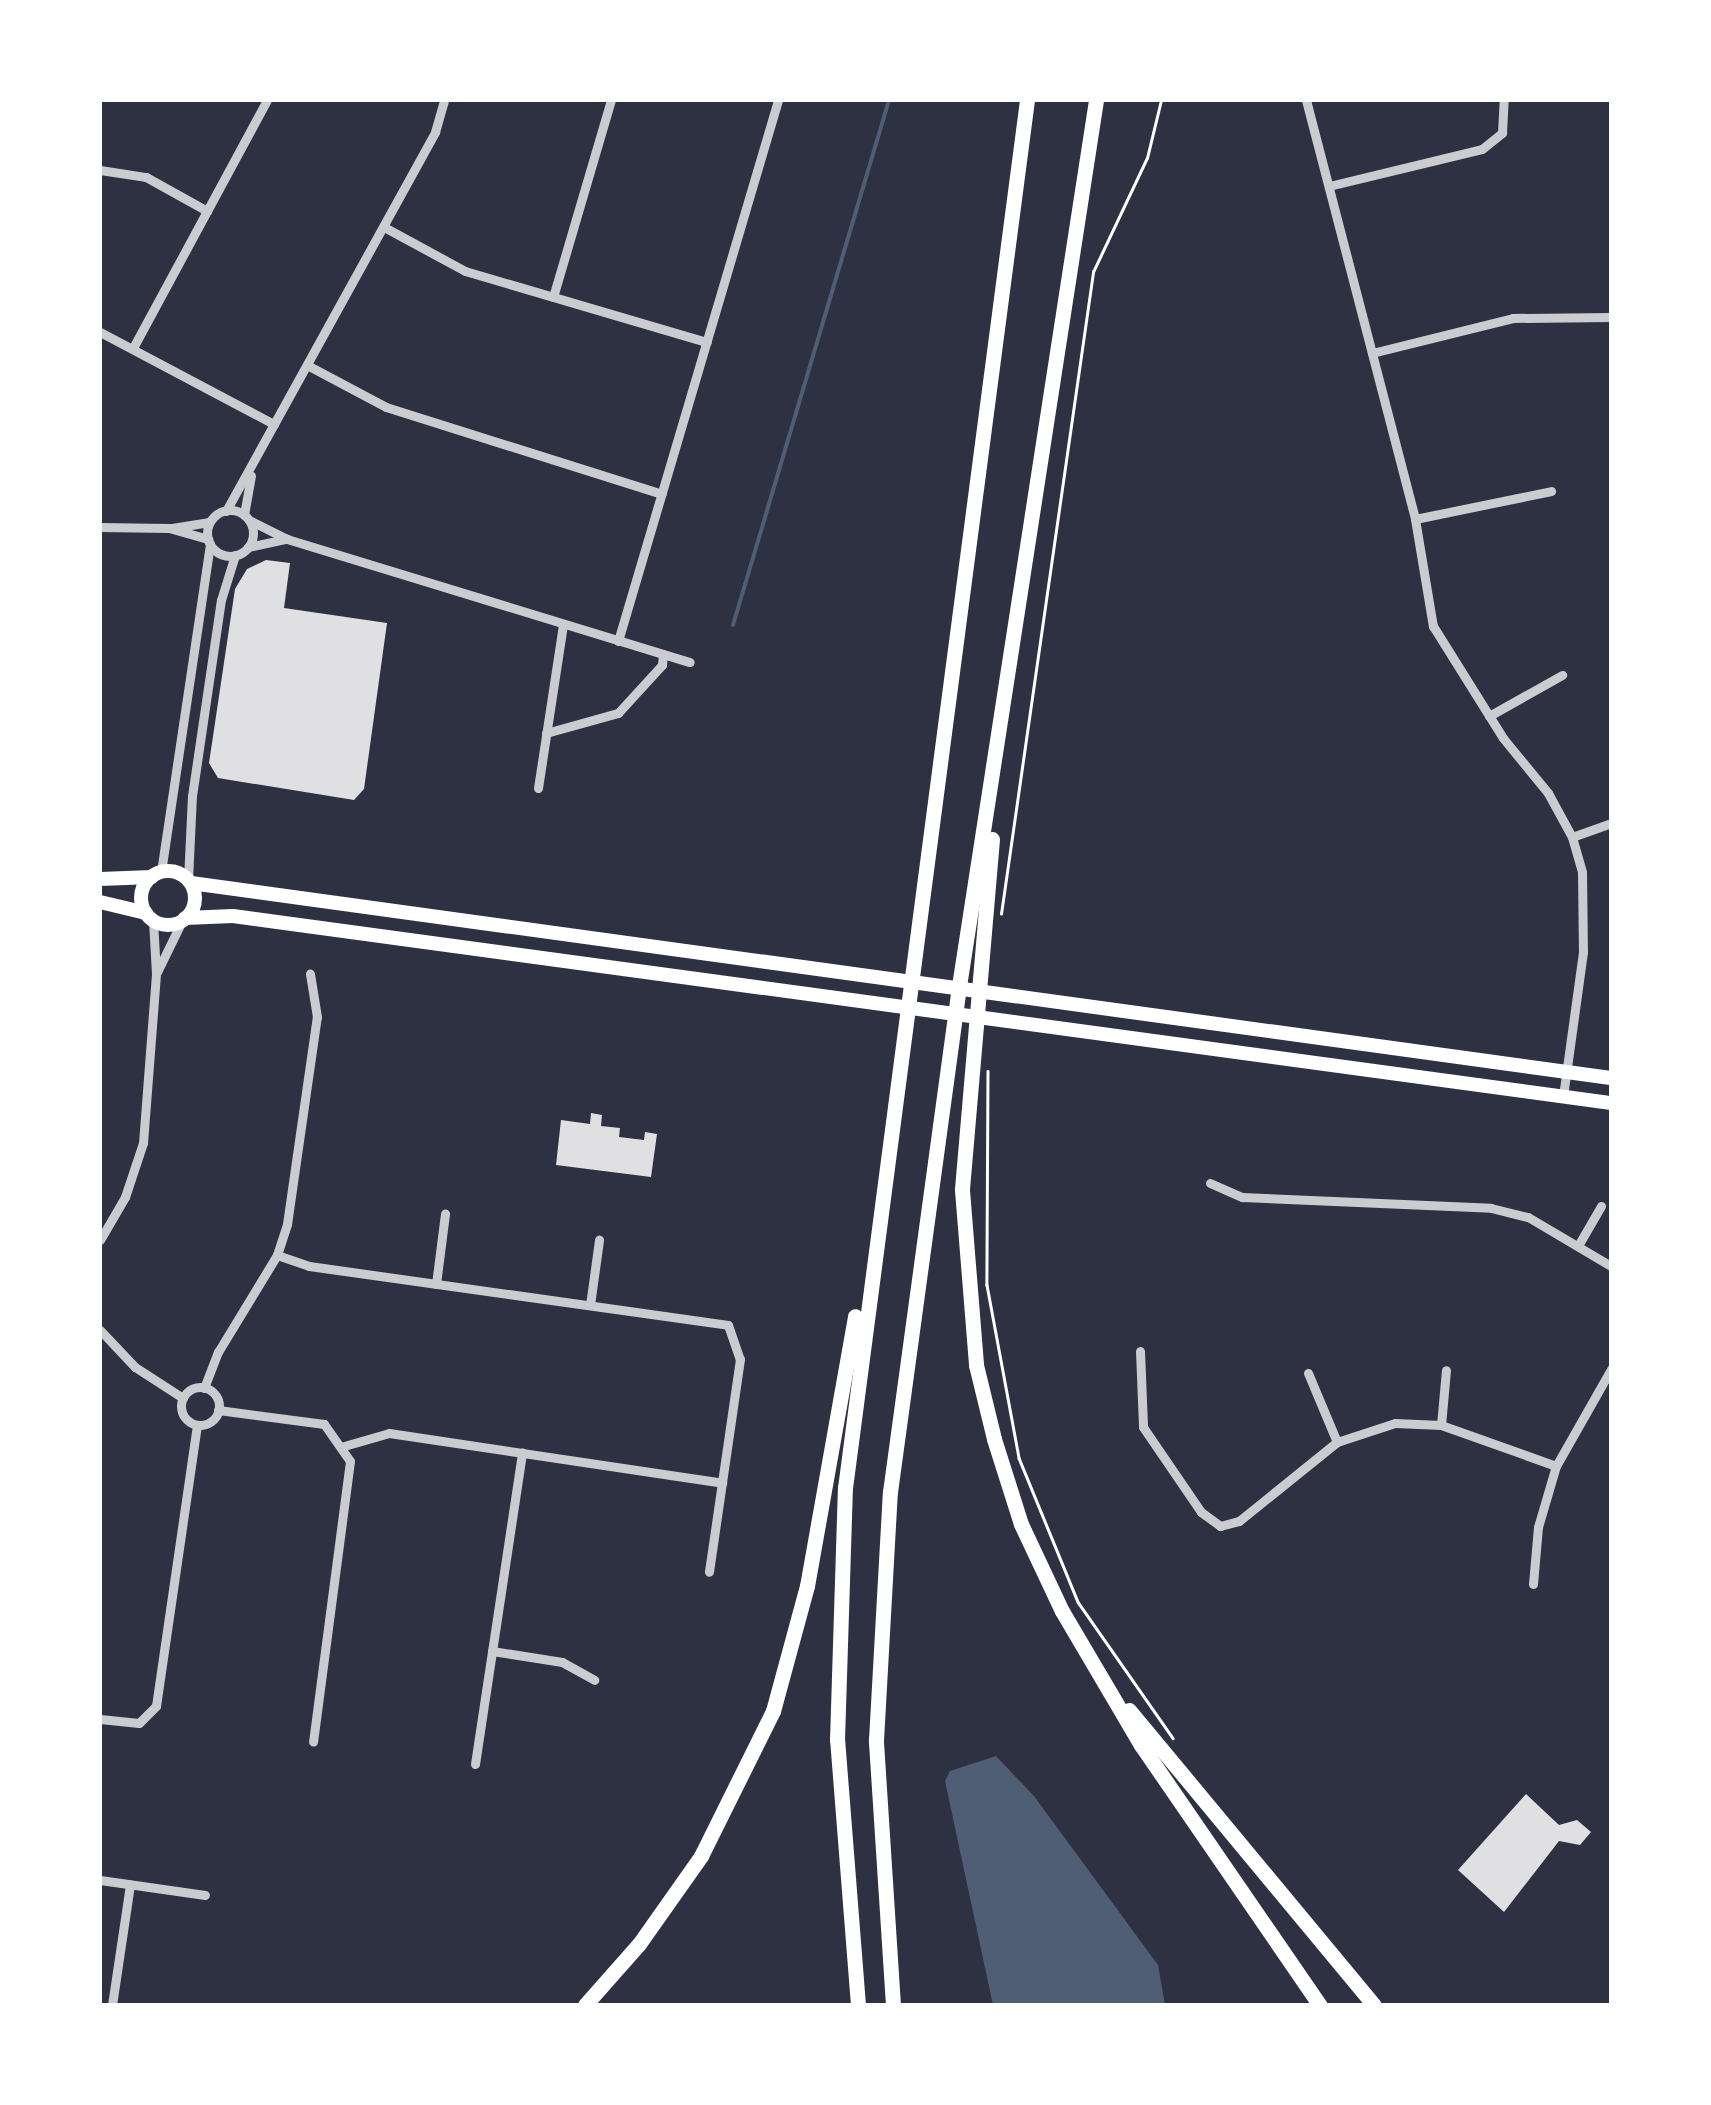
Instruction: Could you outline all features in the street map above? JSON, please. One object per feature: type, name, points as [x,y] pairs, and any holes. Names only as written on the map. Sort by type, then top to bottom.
[{"type":"highway","points":[[858,2005],[840,1808],[840,1572],[853,1404],[1028,100]]},
{"type":"highway","points":[[1096,100],[990,856],[962,1190],[964,1273],[976,1364],[1022,1524],[1141,1745],[1320,2005]]},
{"type":"highway","points":[[894,2005],[876,1740],[887,1525],[959,986],[1047,434]]},
{"type":"highway","points":[[584,2005],[639,1944],[702,1856],[774,1711],[807,1586],[892,1126]]},
{"type":"highway","points":[[1101,1676],[1374,2005]]},
{"type":"main road","points":[[149,916],[142,890],[156,874]]},
{"type":"main road","points":[[100,879],[156,874],[189,882],[1611,1078]]},
{"type":"main road","points":[[184,920],[195,898],[189,882]]},
{"type":"main road","points":[[100,902],[149,916],[184,920],[233,916],[1611,1103]]},
{"type":"street","points":[[134,346],[267,100]]},
{"type":"street","points":[[100,528],[169,528],[210,522],[226,510],[435,132],[444,100]]},
{"type":"street","points":[[554,297],[611,100]]},
{"type":"street","points":[[618,641],[778,100]]},
{"type":"street","points":[[1306,100],[1415,518],[1433,626],[1572,837],[1586,909],[1563,1097]]},
{"type":"street","points":[[1329,186],[1482,149],[1502,133],[1504,100]]},
{"type":"street","points":[[100,170],[146,177],[207,211]]},
{"type":"street","points":[[384,226],[465,271],[707,342]]},
{"type":"street","points":[[1372,353],[1514,318],[1611,316]]},
{"type":"street","points":[[100,332],[134,346],[274,424]]},
{"type":"street","points":[[307,365],[386,407],[662,494]]},
{"type":"street","points":[[248,547],[246,518],[252,468]]},
{"type":"street","points":[[1415,518],[1551,491]]},
{"type":"street","points":[[226,510],[287,539],[690,662]]},
{"type":"street","points":[[156,874],[172,822],[210,522]]},
{"type":"street","points":[[169,528],[235,555]]},
{"type":"street","points":[[189,882],[192,796],[221,600],[235,555],[248,547],[287,539]]},
{"type":"street","points":[[538,788],[563,624]]},
{"type":"street","points":[[546,733],[618,713],[662,665],[664,654]]},
{"type":"street","points":[[1489,716],[1562,675]]},
{"type":"street","points":[[172,822],[192,796]]},
{"type":"street","points":[[1572,837],[1611,823]]},
{"type":"street","points":[[100,1239],[125,1197],[142,1143],[156,974],[149,916]]},
{"type":"street","points":[[156,974],[184,920]]},
{"type":"street","points":[[183,1398],[204,1388],[218,1352],[277,1255],[317,1017],[310,974]]},
{"type":"street","points":[[1210,1183],[1242,1197],[1491,1208],[1528,1217],[1611,1266]]},
{"type":"street","points":[[1579,1244],[1601,1206]]},
{"type":"street","points":[[436,1284],[446,1214]]},
{"type":"street","points":[[590,1304],[599,1240]]},
{"type":"street","points":[[277,1255],[309,1266],[728,1325],[740,1360],[708,1572]]},
{"type":"street","points":[[100,1330],[135,1367],[183,1398]]},
{"type":"street","points":[[1140,1351],[1143,1428],[1202,1512],[1220,1526],[1239,1521],[1337,1442],[1395,1423],[1441,1424],[1556,1466]]},
{"type":"street","points":[[1441,1424],[1446,1370]]},
{"type":"street","points":[[1532,1584],[1538,1527],[1556,1466],[1611,1370]]},
{"type":"street","points":[[1308,1374],[1337,1442]]},
{"type":"street","points":[[183,1398],[183,1415],[197,1425],[210,1422],[218,1410],[217,1399],[204,1388]]},
{"type":"street","points":[[218,1410],[316,1421],[344,1446],[350,1487],[313,1742]]},
{"type":"street","points":[[100,1719],[139,1722],[156,1706],[197,1425]]},
{"type":"street","points":[[344,1446],[388,1432],[722,1483]]},
{"type":"street","points":[[475,1764],[522,1453]]},
{"type":"street","points":[[492,1651],[562,1662],[594,1680]]},
{"type":"street","points":[[100,1880],[205,1895]]},
{"type":"street","points":[[112,2005],[130,1884]]},
{"type":"path","points":[[1000,921],[1093,272],[1146,158],[1161,100]]},
{"type":"path","points":[[988,1064],[987,1285],[1019,1458],[1078,1602],[1178,1745]]},
{"type":"water","points":[[996,1756],[1034,1796],[1158,1965],[1165,2005],[993,2005],[945,1781],[950,1771]]},
{"type":"building","points":[[266,560],[290,563],[284,608],[387,623],[364,789],[354,800],[218,778],[209,763],[235,589],[247,569]]},
{"type":"building","points":[[591,1113],[602,1115],[601,1126],[620,1128],[619,1137],[644,1140],[645,1132],[657,1134],[651,1177],[556,1165],[561,1120],[590,1124]]},
{"type":"building","points":[[1526,1794],[1559,1825],[1577,1820],[1591,1832],[1580,1845],[1559,1841],[1504,1912],[1458,1870]]},
{"type":"waterway","points":[[733,625],[889,100]]}]
